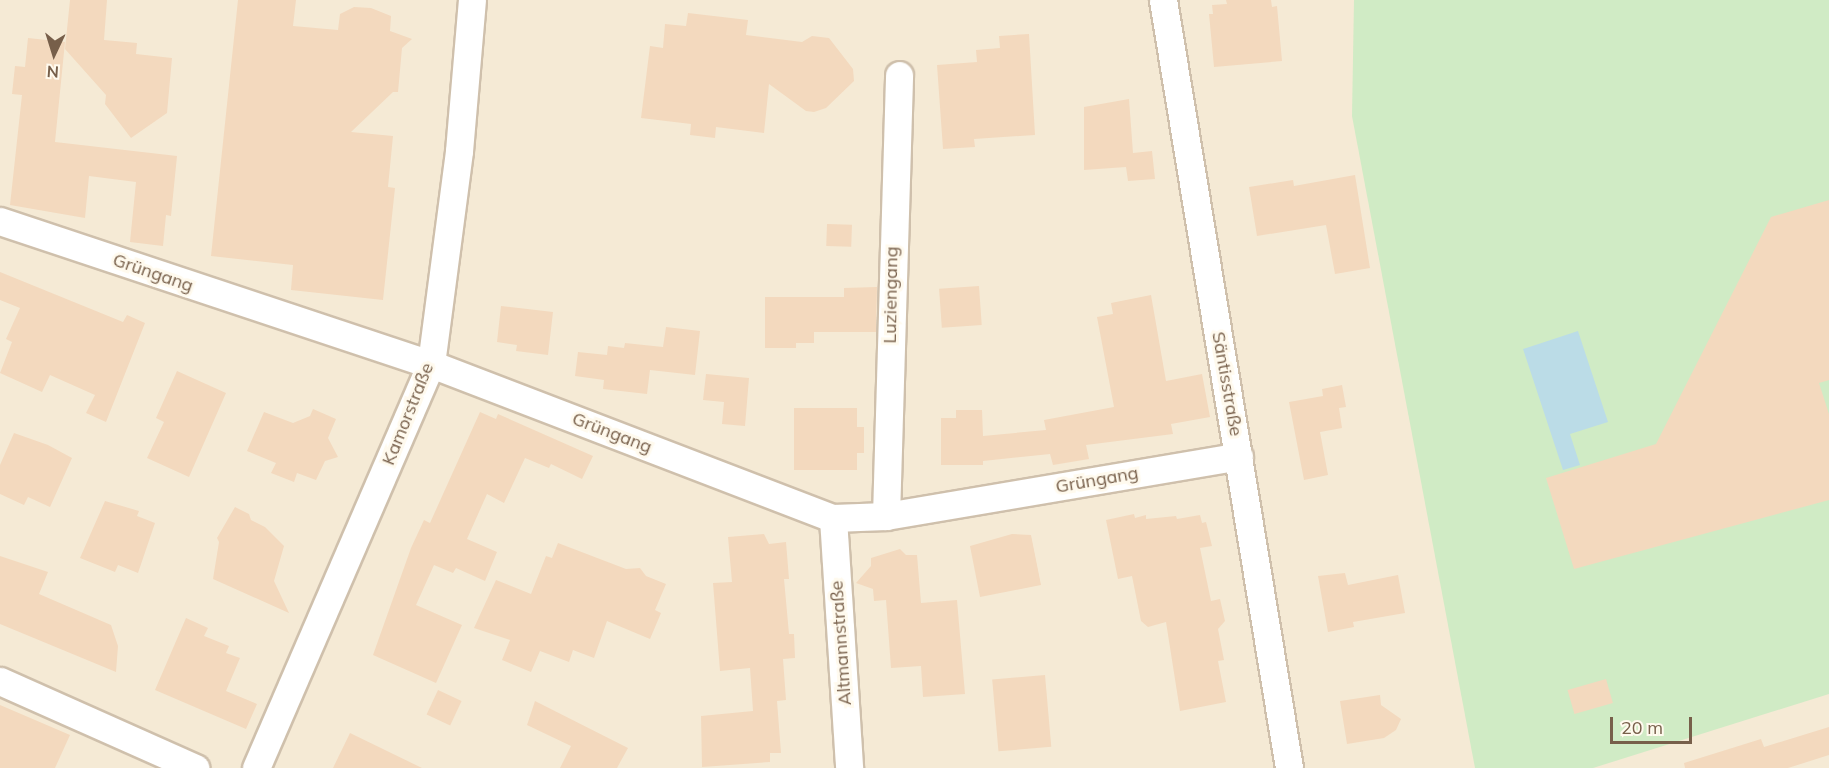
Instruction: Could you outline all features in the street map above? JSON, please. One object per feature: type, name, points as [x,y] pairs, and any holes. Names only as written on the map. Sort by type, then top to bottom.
[{"type":"street","name":"Kamorstraße","points":[[256,768],[431,364],[459,151],[472,0]]},
{"type":"street","name":"Säntisstraße","points":[[1163,0],[1289,768]]},
{"type":"street","name":"Luziengang","points":[[886,516],[899,75]]},
{"type":"street","name":"Grüngang","points":[[0,220],[431,364],[833,518],[886,516],[1239,456]]},
{"type":"street","name":"Altmannstraße","points":[[833,518],[849,768]]},
{"type":"street","points":[[0,681],[195,768]]},
{"type":"shaded area","points":[[0,0],[1829,0],[1829,768],[0,768]]},
{"type":"green space","points":[[1354,0],[1829,0],[1829,694],[1593,768],[1475,768],[1352,116]]},
{"type":"water","points":[[1578,331],[1608,422],[1570,434],[1580,465],[1563,470],[1523,349]]},
{"type":"building","points":[[70,0],[107,0],[104,40],[137,43],[136,54],[172,58],[167,113],[131,138],[105,104],[106,95],[65,49]]},
{"type":"building","points":[[238,0],[296,0],[293,26],[338,30],[340,14],[354,7],[371,8],[391,16],[390,31],[412,39],[402,48],[398,92],[393,92],[351,132],[393,136],[388,187],[395,188],[383,300],[291,290],[293,265],[211,256]]},
{"type":"building","points":[[1226,0],[1271,0],[1272,7],[1277,6],[1282,61],[1214,67],[1209,14],[1213,14],[1212,5],[1227,4]]},
{"type":"building","points":[[688,13],[748,20],[746,35],[802,42],[812,36],[829,38],[853,69],[854,81],[826,108],[814,112],[806,111],[769,84],[764,133],[716,127],[715,138],[690,135],[691,124],[641,118],[650,46],[663,48],[665,24],[686,26]]},
{"type":"building","points":[[1029,34],[1035,135],[974,139],[975,147],[943,149],[937,65],[977,62],[976,50],[1000,48],[999,36]]},
{"type":"building","points":[[28,38],[65,42],[55,142],[177,156],[171,216],[166,215],[163,246],[130,242],[136,182],[89,176],[85,218],[10,205],[22,95],[12,94],[15,66],[25,67]]},
{"type":"building","points":[[1129,99],[1133,153],[1152,151],[1155,179],[1128,181],[1126,167],[1084,170],[1084,107]]},
{"type":"building","points":[[1355,175],[1370,268],[1335,274],[1326,225],[1257,236],[1249,187],[1293,180],[1294,186]]},
{"type":"building","points":[[1829,200],[1829,380],[1819,383],[1829,414],[1829,500],[1574,569],[1546,478],[1656,444],[1771,217]]},
{"type":"building","points":[[827,224],[852,225],[851,247],[826,246]]},
{"type":"building","points":[[0,272],[123,322],[127,315],[145,323],[106,422],[86,413],[95,395],[50,375],[42,392],[0,373],[12,342],[6,339],[20,308],[0,300]]},
{"type":"building","points":[[979,286],[982,325],[942,328],[939,289]]},
{"type":"building","points":[[877,287],[876,332],[814,332],[814,343],[796,343],[796,348],[765,348],[765,297],[844,297],[844,288]]},
{"type":"building","points":[[1151,295],[1166,381],[1202,374],[1210,417],[1171,424],[1173,434],[1086,445],[1089,459],[1053,465],[1050,454],[983,461],[983,465],[941,465],[941,418],[956,418],[956,410],[982,410],[983,436],[1046,430],[1044,420],[1114,407],[1097,317],[1113,314],[1111,303]]},
{"type":"building","points":[[501,306],[553,312],[548,355],[516,351],[517,345],[497,342]]},
{"type":"building","points":[[666,327],[700,331],[695,375],[650,370],[647,394],[603,389],[604,380],[575,376],[578,352],[607,355],[608,346],[624,348],[625,343],[663,347]]},
{"type":"building","points":[[177,371],[226,393],[189,477],[147,458],[164,422],[156,418]]},
{"type":"building","points":[[706,374],[749,378],[745,426],[722,424],[724,402],[703,400]]},
{"type":"building","points":[[1342,385],[1346,407],[1339,408],[1342,428],[1320,432],[1328,475],[1304,480],[1289,402],[1323,396],[1322,389]]},
{"type":"building","points":[[794,408],[857,408],[857,427],[864,427],[864,453],[857,453],[857,470],[794,470]]},
{"type":"building","points":[[313,409],[336,419],[328,438],[338,457],[325,461],[316,480],[297,473],[294,482],[271,473],[276,463],[247,451],[264,412],[293,423],[310,416]]},
{"type":"building","points":[[480,412],[496,419],[498,414],[593,456],[582,479],[551,464],[549,468],[525,458],[504,503],[487,494],[467,539],[497,552],[485,581],[456,568],[453,573],[434,565],[416,605],[462,625],[436,683],[373,655],[411,548],[424,520],[430,523]]},
{"type":"building","points":[[14,433],[48,445],[72,458],[50,507],[28,497],[24,505],[0,494],[0,465]]},
{"type":"building","points":[[105,501],[139,511],[137,516],[155,523],[138,573],[118,565],[115,572],[80,558]]},
{"type":"building","points":[[235,507],[249,514],[251,520],[265,527],[284,546],[274,581],[289,613],[213,579],[219,542],[217,538]]},
{"type":"building","points":[[1134,514],[1135,518],[1146,515],[1146,519],[1176,516],[1177,519],[1200,515],[1202,523],[1206,522],[1212,546],[1200,548],[1211,601],[1220,599],[1225,621],[1218,629],[1224,660],[1218,661],[1226,702],[1180,711],[1166,622],[1148,627],[1141,621],[1132,576],[1118,579],[1106,520]]},
{"type":"building","points":[[764,534],[769,544],[786,542],[789,579],[784,579],[789,634],[794,634],[795,658],[783,659],[786,700],[777,701],[781,753],[770,753],[770,762],[702,767],[701,716],[753,711],[750,668],[720,671],[713,583],[732,582],[728,537]]},
{"type":"building","points":[[1012,534],[1031,535],[1041,585],[980,597],[970,546]]},
{"type":"building","points":[[558,543],[626,569],[640,568],[646,576],[666,584],[655,610],[661,613],[650,639],[607,621],[594,658],[573,650],[569,662],[540,651],[531,672],[502,660],[510,640],[474,628],[496,580],[531,594],[546,556],[552,558]]},
{"type":"building","points":[[900,549],[906,555],[917,555],[921,603],[957,600],[965,694],[923,697],[921,666],[891,668],[886,600],[874,601],[873,589],[856,583],[871,566],[871,558]]},
{"type":"building","points":[[0,556],[48,572],[39,594],[111,625],[118,646],[116,672],[0,624]]},
{"type":"building","points":[[1345,573],[1348,585],[1398,575],[1405,613],[1353,622],[1354,627],[1328,632],[1318,576]]},
{"type":"building","points":[[186,618],[208,628],[204,636],[229,646],[226,653],[240,658],[226,691],[257,704],[246,729],[155,690]]},
{"type":"building","points":[[1045,675],[1051,747],[998,751],[992,680]]},
{"type":"building","points":[[1606,679],[1613,703],[1574,714],[1568,690]]},
{"type":"building","points":[[438,690],[462,701],[450,725],[427,714]]},
{"type":"building","points":[[1380,695],[1381,705],[1401,719],[1396,730],[1384,738],[1347,744],[1340,701]]},
{"type":"building","points":[[535,701],[628,748],[617,768],[560,768],[571,746],[527,725]]},
{"type":"building","points":[[0,705],[70,735],[55,768],[0,768]]},
{"type":"building","points":[[1829,727],[1829,755],[1788,768],[1685,768],[1684,763],[1761,739],[1764,747]]},
{"type":"building","points":[[350,733],[422,768],[333,768]]}]
